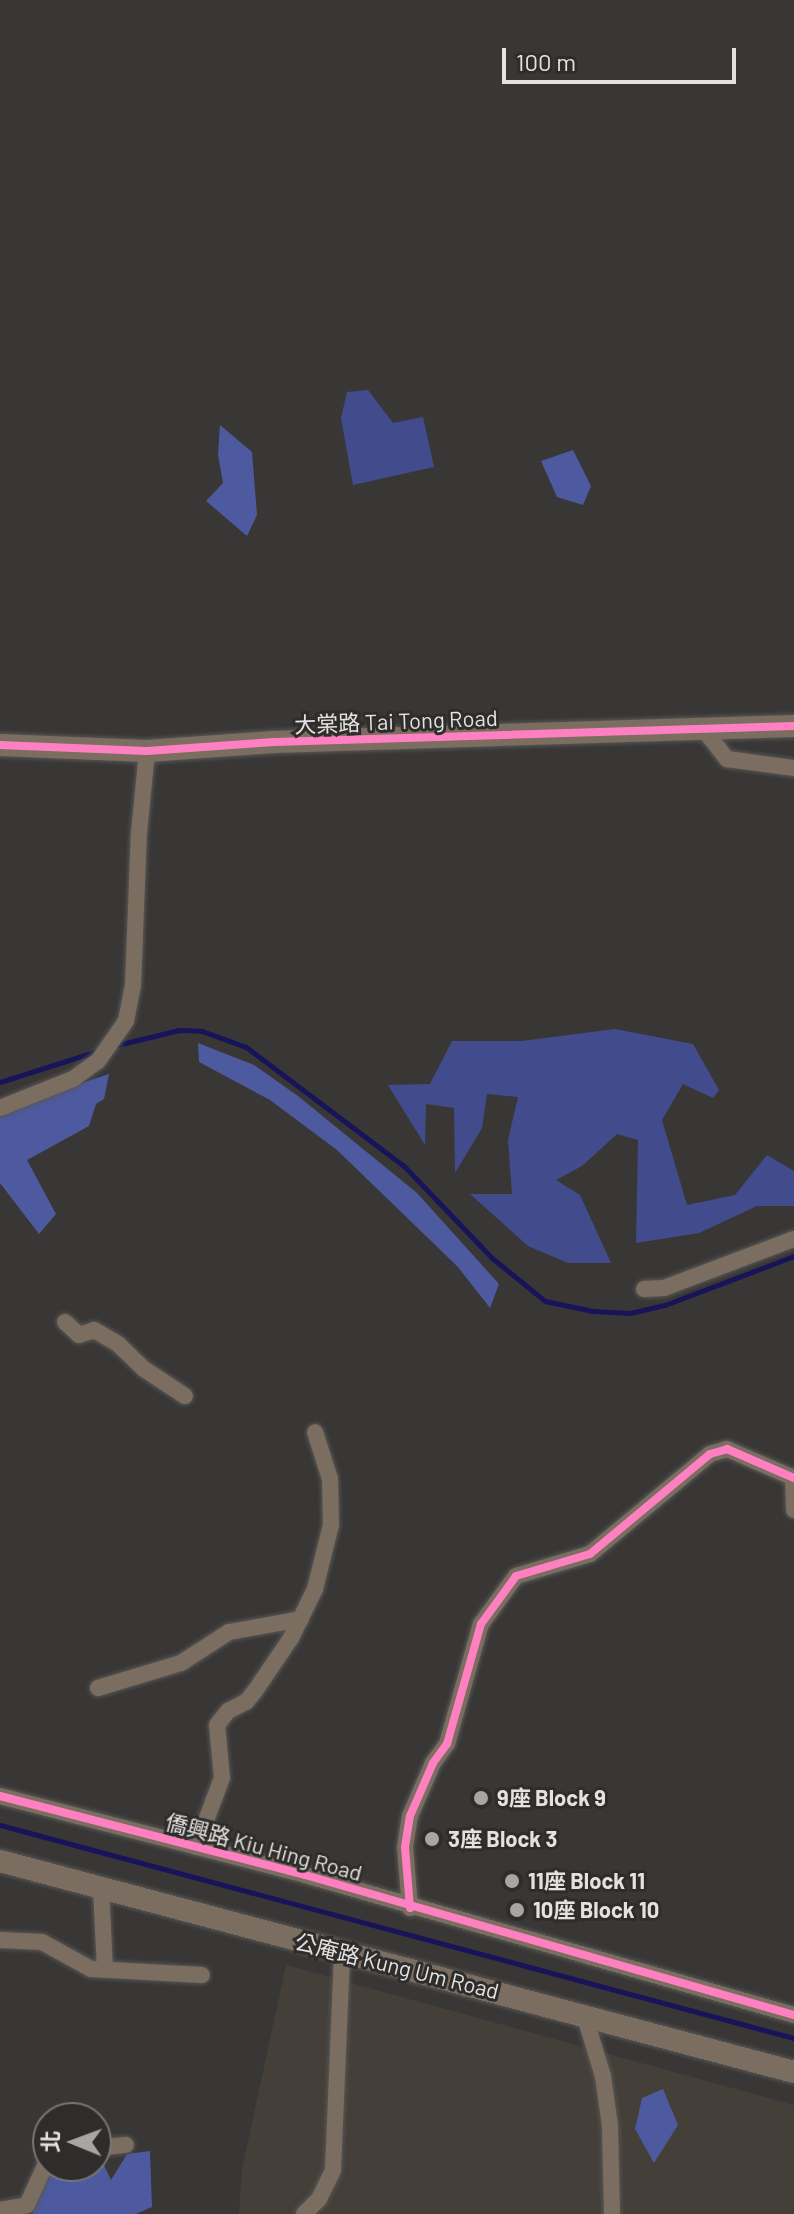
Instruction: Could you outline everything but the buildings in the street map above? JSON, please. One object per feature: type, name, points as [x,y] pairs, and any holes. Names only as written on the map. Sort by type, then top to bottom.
[{"type":"street","name":"大棠路 Tai Tong Road","points":[[0,745],[147,751],[306,741],[794,726]]},
{"type":"street","points":[[705,731],[727,759],[794,768]]},
{"type":"street","points":[[0,1108],[73,1079],[98,1061],[126,1021],[133,986],[147,751]]},
{"type":"street","points":[[644,1289],[664,1288],[794,1239]]},
{"type":"street","points":[[656,1272],[664,1288]]},
{"type":"street","points":[[65,1322],[79,1335],[94,1330],[118,1344],[144,1369],[185,1396]]},
{"type":"street","points":[[196,1847],[222,1778],[217,1725],[228,1711],[246,1702],[301,1619],[315,1589],[331,1525],[330,1479],[315,1432]]},
{"type":"street","points":[[410,1908],[405,1847],[410,1816],[433,1763],[447,1744],[481,1624],[516,1576],[590,1554],[710,1454],[727,1449],[793,1478],[794,1510]]},
{"type":"street","points":[[98,1688],[181,1663],[229,1632],[301,1619]]},
{"type":"street","name":"僑興路 Kiu Hing Road","points":[[0,1796],[196,1847],[794,2015]]},
{"type":"street","name":"公庵路 Kung Um Road","points":[[1,1865],[101,1888],[584,2014],[794,2072]]},
{"type":"street","points":[[101,1888],[105,1969]]},
{"type":"street","points":[[0,1940],[42,1942],[81,1966],[202,1975]]},
{"type":"street","points":[[304,2214],[319,2199],[333,2170],[342,1953]]},
{"type":"street","points":[[584,2014],[603,2076],[610,2126],[612,2214]]},
{"type":"street","points":[[112,2146],[126,2145]]},
{"type":"street","points":[[0,2210],[27,2205],[38,2182]]},
{"type":"shaded area","points":[[368,390],[393,423],[423,417],[434,467],[353,485],[341,418],[347,392]]},
{"type":"shaded area","points":[[220,425],[252,452],[257,515],[247,536],[206,501],[223,483],[218,455]]},
{"type":"shaded area","points":[[573,450],[591,486],[583,505],[557,497],[541,461]]},
{"type":"shaded area","points":[[615,1029],[693,1044],[719,1090],[713,1098],[683,1084],[662,1120],[687,1205],[735,1195],[767,1155],[794,1171],[794,1206],[757,1206],[699,1233],[636,1243],[638,1140],[617,1134],[582,1166],[556,1180],[580,1195],[611,1263],[568,1263],[528,1246],[470,1194],[512,1194],[508,1140],[518,1097],[487,1094],[482,1128],[455,1173],[454,1108],[426,1104],[425,1145],[388,1085],[430,1084],[452,1041],[522,1041]]},
{"type":"shaded area","points":[[198,1043],[254,1065],[298,1096],[417,1193],[499,1284],[490,1308],[458,1267],[337,1150],[270,1100],[199,1062]]},
{"type":"shaded area","points":[[109,1074],[104,1099],[96,1104],[89,1126],[27,1160],[56,1214],[39,1234],[0,1183],[0,1110]]},
{"type":"shaded area","points":[[286,1965],[794,2105],[794,2214],[239,2214],[242,2169]]},
{"type":"shaded area","points":[[663,2089],[678,2125],[654,2163],[635,2129],[642,2098]]},
{"type":"shaded area","points":[[150,2151],[152,2207],[136,2214],[32,2214],[45,2182],[112,2182],[127,2154]]},
{"type":"waterway","points":[[117,1045],[179,1030],[202,1031],[246,1047],[404,1166],[492,1258],[545,1301],[593,1311],[630,1313],[665,1305],[794,1256]]},
{"type":"waterway","points":[[0,1082],[100,1050]]},
{"type":"waterway","points":[[0,1825],[794,2038]]},
{"type":"cycle path","points":[[0,745],[147,751],[274,742],[794,726]]},
{"type":"cycle path","points":[[410,1908],[405,1847],[410,1816],[433,1763],[447,1744],[481,1624],[516,1576],[590,1554],[710,1454],[727,1449],[794,1478]]},
{"type":"cycle path","points":[[0,1796],[305,1875],[794,2015]]},
{"type":"place","name":"9座 Block 9","points":[[481,1798]]},
{"type":"place","name":"3座 Block 3","points":[[432,1839]]},
{"type":"place","name":"11座 Block 11","points":[[512,1881]]},
{"type":"place","name":"10座 Block 10","points":[[517,1910]]}]
